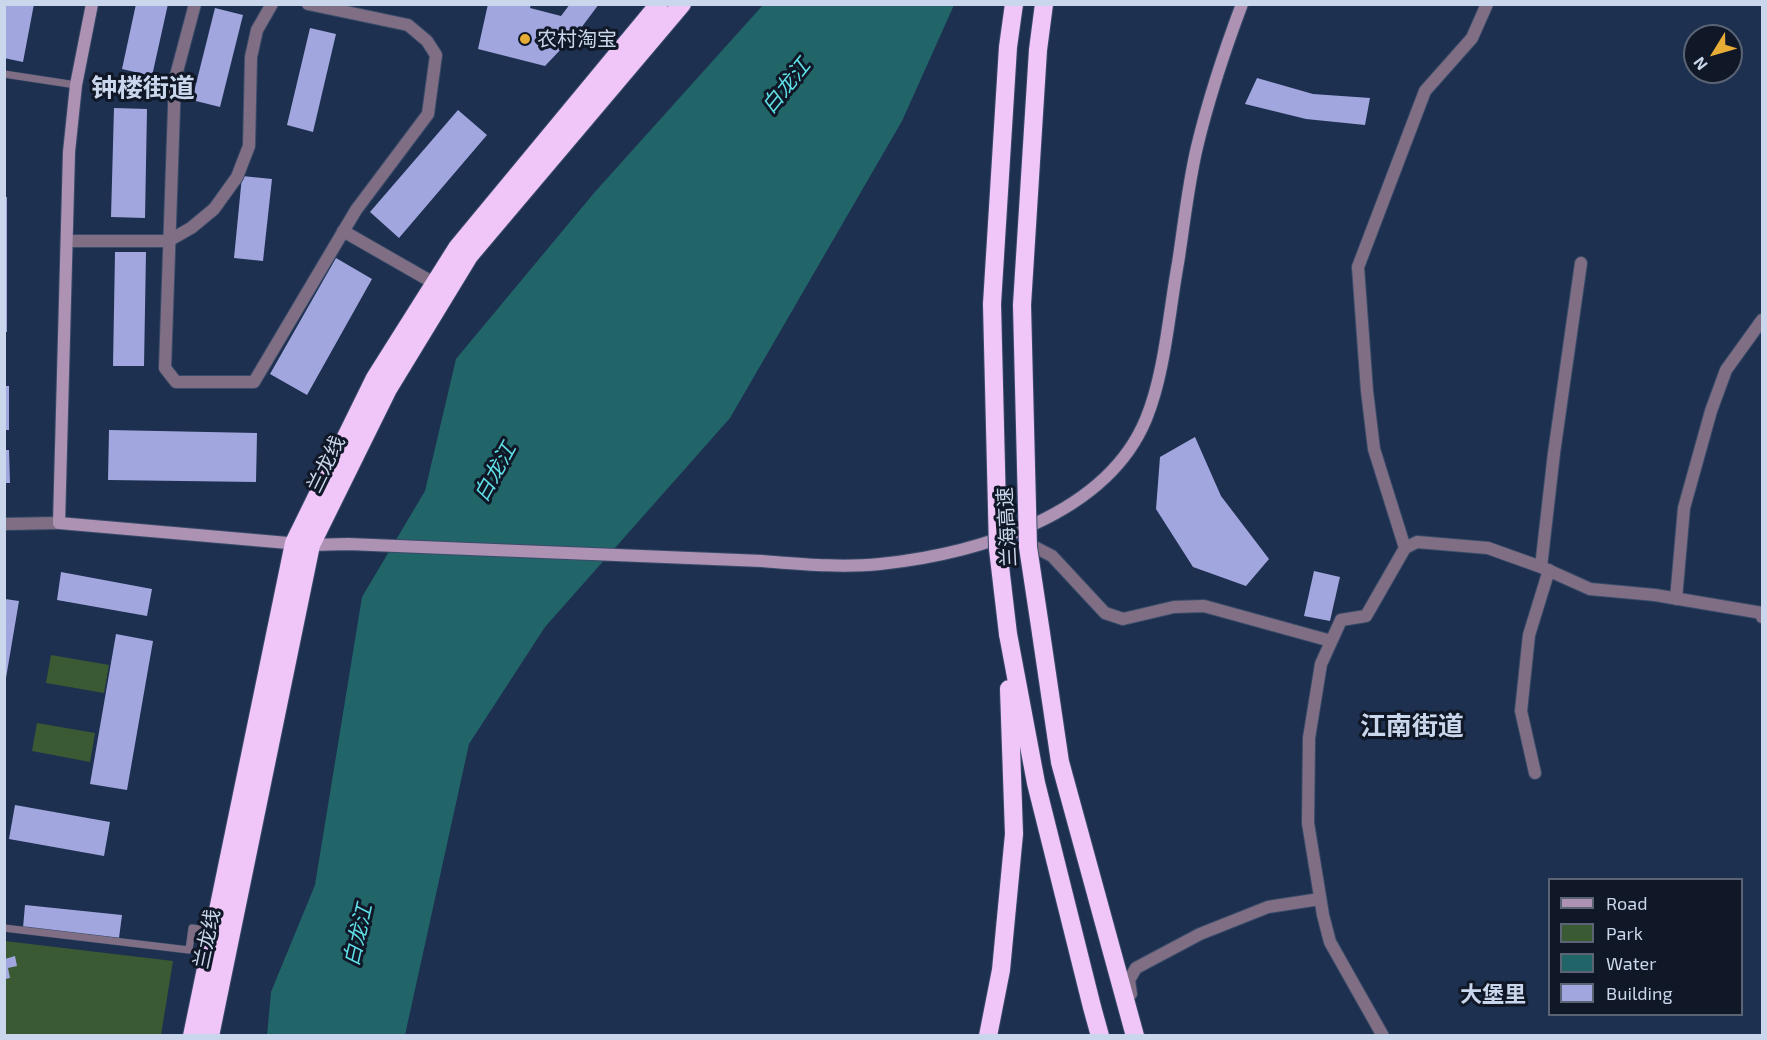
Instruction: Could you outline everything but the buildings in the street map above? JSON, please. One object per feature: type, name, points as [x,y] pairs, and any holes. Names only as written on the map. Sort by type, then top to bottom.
[{"type":"highway","name":"兰龙线","points":[[192,1035],[303,544],[441,287],[456,248],[659,4]]},
{"type":"highway","name":"兰龙线","points":[[441,287],[682,4]]},
{"type":"highway","name":"兰海高速","points":[[1014,4],[1008,47],[992,304],[999,549],[1008,634],[1036,783],[1101,1035]]},
{"type":"highway","name":"兰海高速","points":[[1044,4],[1038,50],[1022,305],[1028,546],[1059,762],[1125,1004],[1138,1035]]},
{"type":"highway","name":"兰龙线","points":[[210,1035],[303,544]]},
{"type":"highway","points":[[988,1035],[1001,970],[1014,834],[1008,634]]},
{"type":"street","points":[[59,523],[69,152],[76,85],[92,4]]},
{"type":"street","points":[[195,4],[175,79],[165,368],[176,382],[254,382],[356,210],[428,114],[436,55],[427,41],[408,25],[308,4]]},
{"type":"street","points":[[67,241],[168,241],[191,228],[214,209],[237,177],[249,146],[251,57],[257,30],[272,4]]},
{"type":"street","points":[[4,524],[59,523],[303,544],[762,561],[825,566],[879,564],[943,554],[1014,534],[1060,511],[1100,482],[1128,452],[1146,419],[1158,378],[1197,149],[1219,63],[1242,4]]},
{"type":"street","points":[[1406,548],[1374,449],[1367,391],[1358,267],[1425,91],[1472,38],[1487,4]]},
{"type":"street","points":[[343,231],[441,287]]},
{"type":"street","points":[[1535,773],[1521,711],[1529,635],[1545,569],[1554,453],[1581,263]]},
{"type":"street","points":[[1676,599],[1684,508],[1711,411],[1726,370],[1762,320]]},
{"type":"street","points":[[1014,534],[1027,544],[1052,556],[1105,613],[1123,619],[1174,607],[1204,606],[1331,641]]},
{"type":"street","points":[[1383,1035],[1330,942],[1320,899],[1308,823],[1309,738],[1321,664],[1341,620],[1366,615],[1406,548],[1416,542],[1488,548],[1590,589],[1676,599],[1762,613],[1762,617]]},
{"type":"street","points":[[1138,1035],[1129,980],[1136,968],[1200,934],[1268,907],[1320,899]]},
{"type":"lane","points":[[4,74],[76,85]]},
{"type":"lane","points":[[4,928],[189,950],[192,928],[214,931]]},
{"type":"green space","points":[[51,655],[109,665],[104,693],[46,683]]},
{"type":"green space","points":[[37,723],[95,733],[90,762],[32,751]]},
{"type":"green space","points":[[5,941],[173,961],[161,1035],[5,1036]]},
{"type":"water","name":"白龙江","points":[[763,5],[954,5],[902,121],[730,418],[545,627],[469,744],[405,1035],[267,1036],[271,992],[315,885],[362,597],[425,491],[456,359],[594,193]]},
{"type":"place","name":"农村淘宝","points":[[525,39]]},
{"type":"district","name":"钟楼街道","points":[[143,88]]},
{"type":"district","name":"江南街道","points":[[1412,726]]},
{"type":"district","name":"大堡里","points":[[1493,995]]}]
